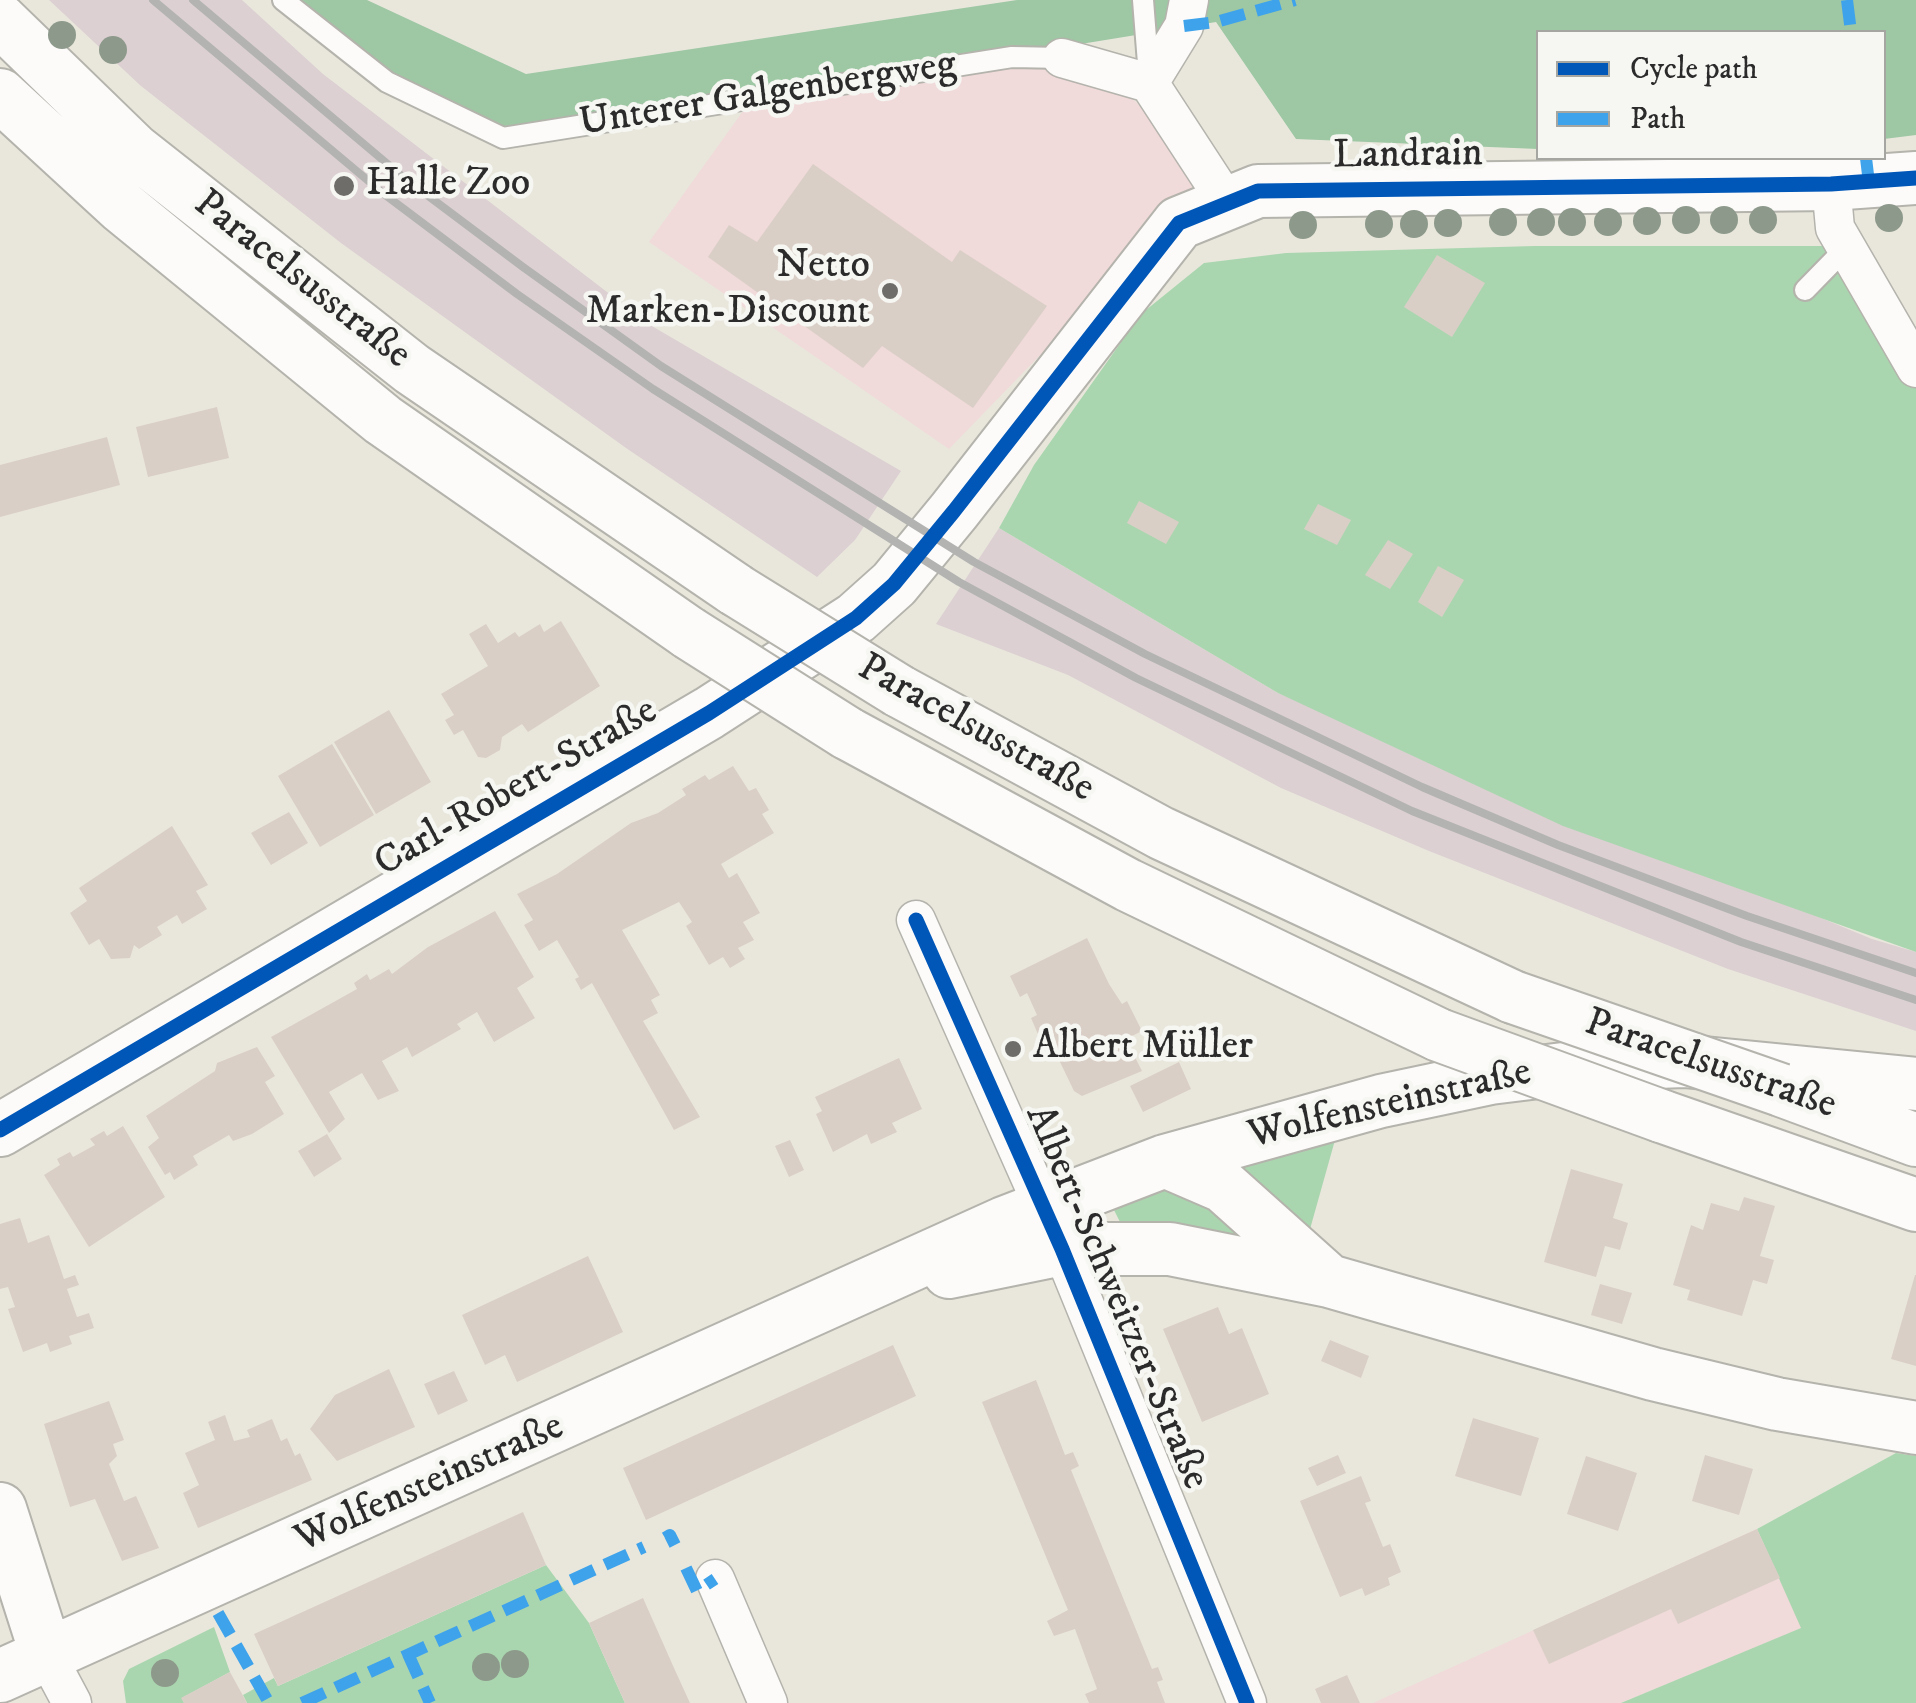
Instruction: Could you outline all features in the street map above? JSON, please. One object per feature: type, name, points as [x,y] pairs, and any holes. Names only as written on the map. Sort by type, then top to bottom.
[{"type":"main road","name":"Paracelsusstraße","points":[[0,20],[134,150],[412,369],[736,590],[899,690],[1161,834],[1512,997],[1916,1140]]},
{"type":"main road","name":"Paracelsusstraße","points":[[0,95],[122,207],[383,420],[689,632],[848,733],[1128,885],[1439,1035],[1916,1206]]},
{"type":"main road","name":"Landrain","points":[[1012,437],[1179,223],[1258,191],[1831,184],[1916,178]]},
{"type":"main road","name":"Carl-Robert-Straße","points":[[0,1130],[688,726],[856,618],[894,584],[1012,437]]},
{"type":"main road","name":"Wolfensteinstraße","points":[[0,1676],[860,1292],[1053,1228],[1166,1161],[1381,1101],[1490,1078],[1604,1064],[1684,1061],[1916,1084]]},
{"type":"main road","name":"Wolfensteinstraße","points":[[1166,1161],[1223,1186],[1329,1282]]},
{"type":"main road","name":"Wolfensteinstraße","points":[[1053,1228],[1329,1282],[1653,1374],[1777,1404],[1916,1428]]},
{"type":"main road","points":[[0,1509],[47,1656]]},
{"type":"street","points":[[1189,0],[1184,26],[1149,83],[1226,202]]},
{"type":"street","name":"Unterer Galgenbergweg","points":[[1062,58],[1149,83]]},
{"type":"street","points":[[1831,184],[1835,228],[1916,368]]},
{"type":"street","name":"Albert-Schweitzer-Straße","points":[[916,920],[1053,1228],[1247,1703]]},
{"type":"street","points":[[716,1579],[768,1703]]},
{"type":"street","points":[[47,1656],[72,1703]]},
{"type":"lane","name":"Unterer Galgenbergweg","points":[[283,0],[386,82],[503,138],[1012,56],[1062,58]]},
{"type":"lane","points":[[1143,0],[1149,83]]},
{"type":"lane","points":[[1805,290],[1846,248]]},
{"type":"shaded area","points":[[49,0],[242,0],[323,74],[650,325],[901,471],[855,540],[817,577],[626,448],[341,243],[141,86]]},
{"type":"shaded area","points":[[1060,60],[1135,101],[1216,188],[1174,217],[949,449],[649,242],[751,100]]},
{"type":"shaded area","points":[[999,528],[1278,693],[1872,939],[1916,952],[1916,1031],[1728,969],[1429,851],[1281,788],[1068,675],[936,624]]},
{"type":"shaded area","points":[[1757,1529],[1802,1628],[1621,1703],[1373,1703]]},
{"type":"green space","points":[[286,0],[367,0],[526,74],[1017,0],[1916,0],[1916,135],[1886,139],[1886,30],[1536,30],[1536,149],[1296,139],[1216,22],[503,138],[387,82]]},
{"type":"green space","points":[[1534,246],[1825,246],[1916,382],[1916,952],[1563,826],[1278,693],[999,528],[1034,465],[1141,314],[1204,263],[1286,253]]},
{"type":"green space","points":[[1337,1133],[1305,1247],[1216,1163]]},
{"type":"green space","points":[[1155,1182],[1189,1190],[1265,1247],[1126,1234],[1109,1200]]},
{"type":"green space","points":[[1896,1453],[1916,1456],[1916,1703],[1621,1703],[1801,1628],[1757,1529]]},
{"type":"green space","points":[[546,1565],[589,1623],[625,1703],[247,1703],[243,1695],[274,1678],[278,1686]]},
{"type":"green space","points":[[214,1627],[230,1672],[182,1698],[184,1703],[126,1703],[123,1681],[129,1669]]},
{"type":"building","name":"Netto Marken-Discount","points":[[813,164],[952,262],[960,250],[1047,306],[973,408],[882,346],[863,368],[708,257],[729,225],[757,242]]},
{"type":"building","points":[[1437,255],[1485,283],[1452,337],[1404,307]]},
{"type":"building","points":[[217,407],[229,458],[148,477],[136,427]]},
{"type":"building","points":[[107,437],[120,485],[0,517],[0,465]]},
{"type":"building","points":[[1139,501],[1179,522],[1166,544],[1127,523]]},
{"type":"building","points":[[1318,504],[1351,520],[1337,545],[1304,529]]},
{"type":"building","points":[[1388,540],[1413,554],[1390,589],[1365,575]]},
{"type":"building","points":[[1438,566],[1464,580],[1442,617],[1418,602]]},
{"type":"building","points":[[561,621],[600,686],[528,732],[522,724],[502,737],[500,750],[486,758],[478,757],[463,730],[454,735],[445,720],[454,715],[441,694],[488,666],[469,634],[486,624],[498,643],[515,632],[519,637],[540,624],[544,632]]},
{"type":"building","points":[[389,710],[431,782],[376,814],[334,742]]},
{"type":"building","points":[[332,744],[374,815],[320,847],[278,776]]},
{"type":"building","points":[[733,766],[749,791],[756,788],[769,810],[762,814],[774,833],[721,864],[729,878],[737,873],[760,913],[743,922],[754,940],[738,948],[745,959],[730,968],[723,957],[709,965],[686,926],[692,922],[679,902],[622,930],[660,995],[651,1000],[658,1013],[643,1021],[700,1117],[674,1130],[592,983],[581,990],[575,979],[579,977],[557,940],[539,951],[524,925],[533,920],[517,894],[557,874],[631,823],[658,813],[686,795],[682,789],[705,775],[709,780]]},
{"type":"building","points":[[289,812],[308,843],[271,865],[251,833]]},
{"type":"building","points":[[172,826],[208,885],[196,891],[207,909],[182,924],[177,915],[157,927],[162,935],[139,949],[134,945],[130,958],[111,959],[99,939],[89,945],[70,913],[87,901],[79,888]]},
{"type":"building","points":[[495,911],[534,977],[517,988],[535,1018],[494,1042],[477,1012],[457,1024],[461,1029],[412,1057],[407,1047],[382,1061],[399,1091],[378,1100],[362,1073],[329,1092],[345,1119],[329,1133],[271,1037],[357,989],[354,983],[367,974],[370,980],[389,969],[392,974],[428,947]]},
{"type":"building","points":[[1087,938],[1109,984],[1122,1004],[1127,1001],[1142,1031],[1126,1039],[1142,1071],[1082,1096],[1074,1091],[1047,1035],[1040,1039],[1031,1018],[1037,1015],[1027,993],[1020,997],[1010,976]]},
{"type":"building","points":[[257,1047],[275,1076],[265,1082],[284,1114],[252,1134],[233,1141],[229,1135],[193,1156],[198,1165],[174,1180],[170,1172],[165,1175],[148,1147],[159,1138],[146,1116],[215,1071],[217,1063]]},
{"type":"building","points":[[899,1058],[922,1109],[892,1123],[897,1132],[871,1144],[867,1134],[833,1152],[816,1114],[822,1111],[815,1097]]},
{"type":"building","points":[[1179,1062],[1191,1089],[1143,1112],[1130,1086]]},
{"type":"building","points":[[123,1126],[165,1197],[89,1247],[44,1175],[60,1165],[57,1159],[70,1152],[73,1157],[95,1145],[90,1139],[104,1131],[107,1136]]},
{"type":"building","points":[[327,1134],[342,1159],[314,1177],[298,1151]]},
{"type":"building","points":[[790,1140],[804,1170],[789,1177],[775,1146]]},
{"type":"building","points":[[1571,1169],[1623,1184],[1613,1218],[1628,1223],[1620,1250],[1605,1246],[1596,1277],[1544,1262]]},
{"type":"building","points":[[1744,1197],[1775,1206],[1760,1256],[1774,1260],[1767,1284],[1753,1280],[1742,1316],[1687,1300],[1690,1290],[1673,1285],[1691,1225],[1703,1230],[1711,1203],[1739,1211]]},
{"type":"building","points":[[20,1218],[28,1243],[49,1235],[64,1279],[75,1275],[79,1285],[67,1289],[77,1317],[89,1313],[94,1328],[69,1336],[72,1344],[50,1352],[47,1343],[23,1352],[8,1309],[15,1307],[8,1287],[0,1289],[0,1224]]},
{"type":"building","points":[[588,1256],[623,1332],[517,1382],[505,1355],[485,1365],[462,1315]]},
{"type":"building","points":[[1916,1275],[1916,1366],[1891,1359]]},
{"type":"building","points":[[1600,1284],[1632,1293],[1622,1324],[1591,1315]]},
{"type":"building","points":[[1218,1307],[1229,1334],[1242,1328],[1269,1394],[1202,1422],[1163,1329]]},
{"type":"building","points":[[1330,1340],[1369,1356],[1361,1378],[1321,1361]]},
{"type":"building","points":[[893,1345],[916,1396],[646,1520],[623,1468]]},
{"type":"building","points":[[389,1369],[415,1427],[337,1461],[310,1429],[335,1395]]},
{"type":"building","points":[[454,1371],[468,1401],[438,1415],[424,1384]]},
{"type":"building","points":[[1036,1380],[1065,1455],[1073,1452],[1079,1466],[1071,1470],[1152,1669],[1158,1667],[1163,1680],[1157,1682],[1165,1703],[1089,1703],[1085,1694],[1097,1689],[1075,1629],[1054,1636],[1047,1621],[1068,1610],[982,1402]]},
{"type":"building","points":[[109,1401],[124,1440],[113,1444],[117,1456],[109,1464],[124,1501],[136,1496],[159,1548],[122,1561],[95,1499],[70,1507],[44,1424]]},
{"type":"building","points":[[225,1415],[234,1441],[250,1437],[247,1430],[272,1419],[281,1441],[287,1438],[295,1456],[300,1453],[312,1480],[198,1528],[183,1493],[199,1485],[185,1453],[215,1440],[208,1422]]},
{"type":"building","points":[[1473,1418],[1539,1438],[1521,1496],[1455,1476]]},
{"type":"building","points":[[1338,1455],[1346,1473],[1317,1486],[1308,1468]]},
{"type":"building","points":[[1705,1455],[1753,1469],[1739,1515],[1692,1501]]},
{"type":"building","points":[[1586,1456],[1637,1473],[1618,1531],[1567,1514]]},
{"type":"building","points":[[1361,1476],[1371,1501],[1365,1503],[1383,1547],[1390,1544],[1401,1572],[1388,1578],[1390,1585],[1365,1596],[1362,1588],[1340,1597],[1300,1501]]},
{"type":"building","points":[[523,1512],[546,1565],[278,1686],[254,1634]]},
{"type":"building","points":[[1757,1529],[1780,1578],[1678,1624],[1671,1609],[1549,1664],[1533,1630]]},
{"type":"building","points":[[643,1598],[690,1703],[625,1703],[589,1623]]},
{"type":"building","points":[[230,1672],[247,1703],[184,1703],[181,1698]]},
{"type":"building","points":[[1347,1675],[1360,1703],[1321,1703],[1315,1689]]},
{"type":"railway","points":[[153,0],[384,194],[517,294],[653,389],[959,582],[1136,678],[1412,811],[1741,942],[1916,1000]]},
{"type":"railway","points":[[193,0],[403,177],[523,267],[661,366],[974,562],[1145,654],[1422,787],[1558,845],[1747,916],[1916,973]]},
{"type":"marked path","points":[[1184,26],[1216,22],[1295,0]]},
{"type":"marked path","points":[[1847,0],[1851,30]]},
{"type":"marked path","points":[[1866,160],[1869,183]]},
{"type":"marked path","points":[[665,1538],[670,1535],[675,1545]]},
{"type":"marked path","points":[[302,1703],[644,1547]]},
{"type":"marked path","points":[[686,1568],[697,1591],[715,1579]]},
{"type":"marked path","points":[[218,1613],[269,1703]]},
{"type":"marked path","points":[[408,1654],[430,1703]]},
{"type":"cycle path","points":[[0,1130],[709,713],[856,618],[894,584],[954,511],[1179,223],[1258,191],[1831,184],[1916,178]]},
{"type":"cycle path","points":[[916,920],[1062,1249],[1247,1703]]},
{"type":"place","name":"Halle Zoo","points":[[344,186]]},
{"type":"place","name":"Netto Marken-Discount","points":[[890,291]]},
{"type":"place","name":"Albert Müller","points":[[1013,1049]]}]
